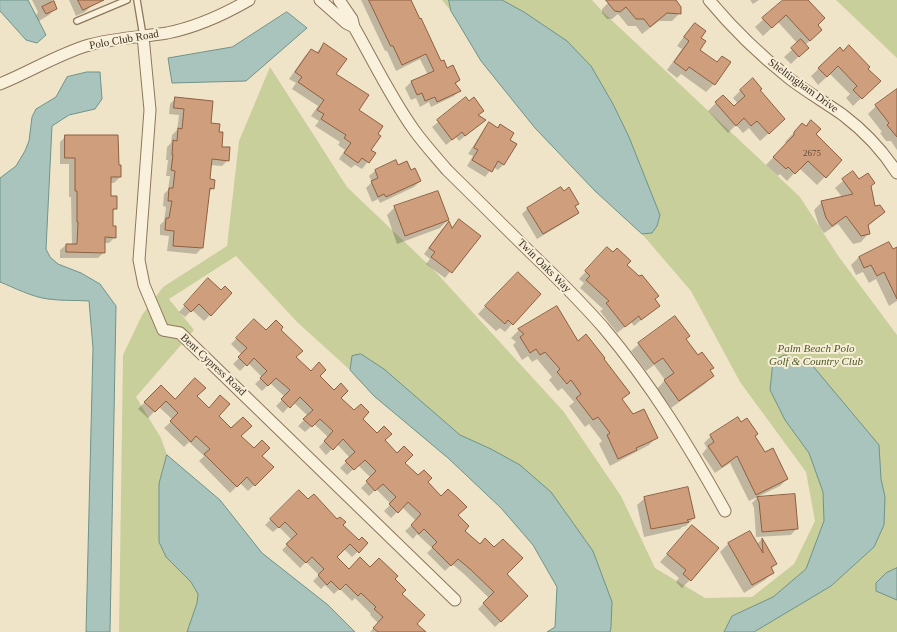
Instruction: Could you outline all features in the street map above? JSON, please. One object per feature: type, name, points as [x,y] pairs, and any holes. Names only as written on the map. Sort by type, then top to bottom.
[{"type":"street","name":"Polo Club Road","points":[[0,84],[73,50],[115,39],[168,32],[193,26],[218,17],[249,0]]},
{"type":"street","name":"Twin Oaks Way","points":[[320,0],[346,23],[354,27]]},
{"type":"street","name":"Twin Oaks Way","points":[[339,0],[352,19],[354,27],[398,106],[414,131],[447,170],[571,293],[632,363],[659,400],[684,439],[726,511]]},
{"type":"street","name":"Sheltingham Drive","points":[[709,0],[741,36],[765,59],[791,80],[844,116],[864,133],[897,173]]},
{"type":"street","name":"Bent Cypress Road","points":[[143,36],[150,110],[140,260],[144,285],[163,330],[180,332],[455,600]]},
{"type":"lane","points":[[76,21],[127,0]]},
{"type":"lane","points":[[137,0],[143,36]]},
{"type":"green space","name":"Palm Beach Polo Golf & Country Club","points":[[442,0],[592,0],[800,197],[839,257],[897,335],[897,632],[547,632],[555,627],[557,587],[533,545],[501,508],[448,458],[374,396],[350,370],[297,322],[236,256],[169,299],[194,330],[136,397],[161,438],[167,455],[220,500],[262,553],[328,605],[355,632],[119,632],[123,355],[142,315],[163,287],[227,246],[239,141],[270,67],[347,187],[433,269],[564,412],[621,496],[655,568],[705,598],[752,597],[794,564],[815,521],[806,472],[740,382],[691,291],[642,234],[595,191],[535,128],[481,61],[451,11]]},
{"type":"green space","points":[[836,0],[897,0],[897,58]]},
{"type":"water","points":[[0,0],[28,0],[46,35],[37,43],[26,40],[0,11]]},
{"type":"water","points":[[449,0],[502,0],[524,12],[567,41],[591,66],[613,104],[629,137],[660,215],[657,226],[652,233],[642,234],[595,191],[535,128],[481,61],[451,11]]},
{"type":"water","points":[[287,12],[307,28],[246,81],[172,83],[168,58],[232,47]]},
{"type":"water","points":[[87,72],[100,72],[102,99],[95,109],[69,115],[52,126],[46,249],[50,257],[58,264],[81,273],[100,284],[116,306],[110,632],[86,632],[93,348],[89,301],[42,298],[0,282],[0,178],[16,166],[25,151],[29,141],[32,117],[36,109],[56,97],[67,77]]},
{"type":"water","points":[[361,354],[384,369],[460,435],[491,449],[520,465],[551,492],[593,551],[612,602],[610,632],[547,632],[555,627],[557,587],[533,545],[501,508],[448,458],[374,396],[350,370],[352,356]]},
{"type":"water","points":[[785,355],[812,365],[879,445],[881,479],[885,497],[884,525],[874,547],[831,586],[754,632],[724,632],[732,616],[773,597],[806,569],[824,521],[823,492],[809,453],[785,420],[770,390],[773,361]]},
{"type":"water","points":[[167,455],[220,500],[262,553],[328,605],[355,632],[187,632],[197,603],[198,594],[191,582],[166,557],[159,542],[159,484]]},
{"type":"water","points":[[897,568],[897,600],[876,591],[876,583],[886,573]]},
{"type":"building","points":[[78,0],[104,0],[83,10]]},
{"type":"building","points":[[369,0],[411,0],[441,61],[444,60],[447,68],[453,65],[460,80],[455,83],[461,91],[437,102],[435,97],[425,101],[422,93],[417,95],[411,81],[434,71],[426,54],[402,65],[393,46],[391,46]]},
{"type":"building","points":[[606,0],[676,0],[681,7],[681,14],[667,13],[650,27],[644,19],[636,19],[626,7],[620,12],[615,11]]},
{"type":"building","points":[[783,0],[808,0],[825,18],[818,25],[822,30],[810,41],[786,15],[772,28],[762,18]]},
{"type":"building","points":[[54,1],[57,9],[46,14],[42,7]]},
{"type":"building","points":[[695,23],[706,31],[701,38],[706,41],[700,50],[717,62],[722,56],[731,62],[715,85],[689,67],[686,71],[674,62],[689,41],[684,37]]},
{"type":"building","points":[[801,39],[809,48],[799,57],[791,48]]},
{"type":"building","points":[[324,43],[347,59],[336,74],[369,95],[359,110],[383,126],[378,134],[381,136],[371,150],[376,153],[369,163],[362,158],[358,163],[344,153],[351,143],[344,138],[346,135],[321,119],[324,114],[317,110],[324,100],[298,82],[302,77],[295,72],[311,49],[318,53]]},
{"type":"building","points":[[849,45],[870,67],[868,69],[881,81],[862,99],[853,90],[857,86],[838,66],[827,77],[818,68],[840,47],[843,51]]},
{"type":"building","points":[[753,78],[762,89],[760,90],[785,119],[769,134],[757,121],[751,126],[744,118],[736,126],[715,102],[723,95],[734,106],[745,96],[740,90]]},
{"type":"building","points":[[897,89],[897,137],[887,125],[889,123],[875,105]]},
{"type":"building","points":[[175,97],[213,101],[211,123],[220,124],[219,132],[223,132],[222,147],[230,147],[229,161],[212,159],[210,179],[215,180],[214,189],[210,188],[203,248],[173,246],[174,231],[165,230],[166,218],[169,218],[172,201],[168,201],[169,188],[173,188],[175,171],[171,170],[173,140],[177,141],[178,128],[182,129],[184,109],[174,108]]},
{"type":"building","points":[[466,97],[469,101],[474,97],[484,111],[478,115],[486,120],[465,136],[462,132],[452,140],[437,120]]},
{"type":"building","points":[[811,120],[821,129],[816,134],[842,160],[826,178],[808,161],[795,174],[788,167],[786,169],[773,157],[794,135],[794,132],[802,123],[806,126]]},
{"type":"building","points":[[489,122],[498,128],[500,124],[514,133],[510,140],[517,144],[504,165],[498,161],[492,172],[472,160],[478,150],[474,148]]},
{"type":"building","points":[[65,135],[118,135],[121,177],[111,177],[111,196],[117,196],[117,209],[113,209],[113,226],[116,226],[116,238],[105,237],[105,253],[66,252],[66,244],[77,244],[78,222],[77,191],[75,191],[75,158],[65,158]]},
{"type":"building","points":[[396,160],[398,165],[407,161],[411,170],[415,168],[421,181],[386,197],[384,194],[378,197],[371,181],[378,178],[375,170]]},
{"type":"building","points":[[853,171],[859,179],[868,173],[875,183],[871,186],[875,206],[880,205],[885,212],[868,225],[870,234],[861,236],[846,216],[832,226],[826,218],[821,201],[853,194],[842,179]]},
{"type":"building","points":[[561,187],[564,191],[569,187],[579,204],[575,206],[579,213],[543,234],[527,208]]},
{"type":"building","points":[[438,191],[449,220],[405,236],[394,206]]},
{"type":"building","points":[[459,219],[481,236],[452,273],[431,257],[435,252],[429,248],[449,221],[452,228]]},
{"type":"building","points":[[889,242],[893,249],[897,247],[897,299],[884,272],[877,276],[871,265],[864,268],[859,257]]},
{"type":"building","points":[[607,247],[613,252],[617,248],[631,261],[627,265],[639,276],[642,275],[659,296],[655,299],[660,306],[641,320],[639,316],[625,327],[606,303],[609,301],[586,280],[590,276],[585,271]]},
{"type":"building","points":[[518,272],[541,294],[513,325],[508,320],[505,324],[485,306]]},
{"type":"building","points":[[208,278],[221,290],[225,286],[232,293],[211,316],[199,304],[191,312],[184,305]]},
{"type":"building","points":[[557,306],[578,341],[586,334],[605,358],[604,359],[630,393],[622,399],[633,414],[644,409],[658,438],[636,448],[637,450],[618,459],[607,435],[610,433],[598,417],[593,420],[576,398],[581,394],[571,380],[567,384],[557,372],[560,369],[545,352],[540,355],[536,349],[530,353],[520,337],[524,334],[518,329]]},
{"type":"building","points":[[675,316],[690,336],[686,339],[698,355],[702,352],[714,368],[710,370],[714,376],[679,401],[664,380],[674,373],[663,358],[654,364],[638,343]]},
{"type":"building","points":[[254,319],[266,330],[276,320],[283,327],[281,330],[303,351],[296,357],[311,371],[319,362],[326,370],[320,376],[334,390],[341,383],[348,391],[341,398],[354,410],[361,404],[369,412],[363,419],[377,433],[384,426],[392,434],[385,440],[397,453],[404,446],[413,455],[405,463],[418,475],[424,470],[432,478],[428,482],[441,496],[448,489],[467,507],[458,515],[469,526],[465,531],[480,544],[485,538],[494,547],[503,539],[523,558],[507,574],[528,596],[501,622],[483,603],[494,592],[458,559],[451,566],[432,547],[437,542],[424,529],[419,534],[411,525],[421,514],[408,502],[398,513],[389,504],[396,497],[383,484],[375,491],[366,481],[376,471],[365,460],[354,470],[345,461],[355,452],[343,439],[333,450],[324,441],[333,431],[320,419],[312,427],[303,419],[313,410],[300,397],[290,408],[281,399],[290,390],[276,378],[268,386],[260,378],[267,371],[254,358],[247,366],[238,357],[247,348],[236,338]]},
{"type":"building","points":[[195,378],[206,388],[197,396],[209,408],[220,395],[230,404],[219,416],[231,428],[243,417],[252,426],[241,436],[254,448],[262,440],[270,448],[262,456],[274,467],[255,486],[247,477],[237,487],[204,454],[210,449],[196,436],[191,442],[170,421],[178,413],[166,401],[155,412],[144,402],[161,385],[175,399]]},
{"type":"building","points":[[738,417],[741,422],[747,418],[758,434],[755,436],[765,452],[773,448],[788,479],[756,495],[737,456],[722,467],[708,446],[714,442],[710,435]]},
{"type":"building","points":[[688,487],[695,518],[687,520],[689,522],[651,529],[644,497]]},
{"type":"building","points":[[299,490],[308,499],[314,494],[337,519],[340,517],[346,522],[343,525],[359,540],[362,537],[368,543],[359,553],[350,544],[337,557],[349,569],[360,557],[370,567],[379,558],[398,576],[395,579],[406,590],[402,594],[425,615],[417,624],[426,632],[378,632],[373,628],[383,617],[374,609],[376,607],[361,593],[358,596],[346,584],[340,590],[331,581],[327,585],[318,575],[324,569],[312,557],[306,563],[286,544],[297,534],[285,522],[279,528],[270,519]]},
{"type":"building","points":[[795,494],[798,529],[762,532],[759,502],[757,497]]},
{"type":"building","points":[[692,525],[719,548],[691,581],[683,574],[686,570],[667,554]]},
{"type":"building","points":[[750,531],[763,553],[762,538],[777,564],[771,567],[774,573],[752,585],[728,543]]}]
